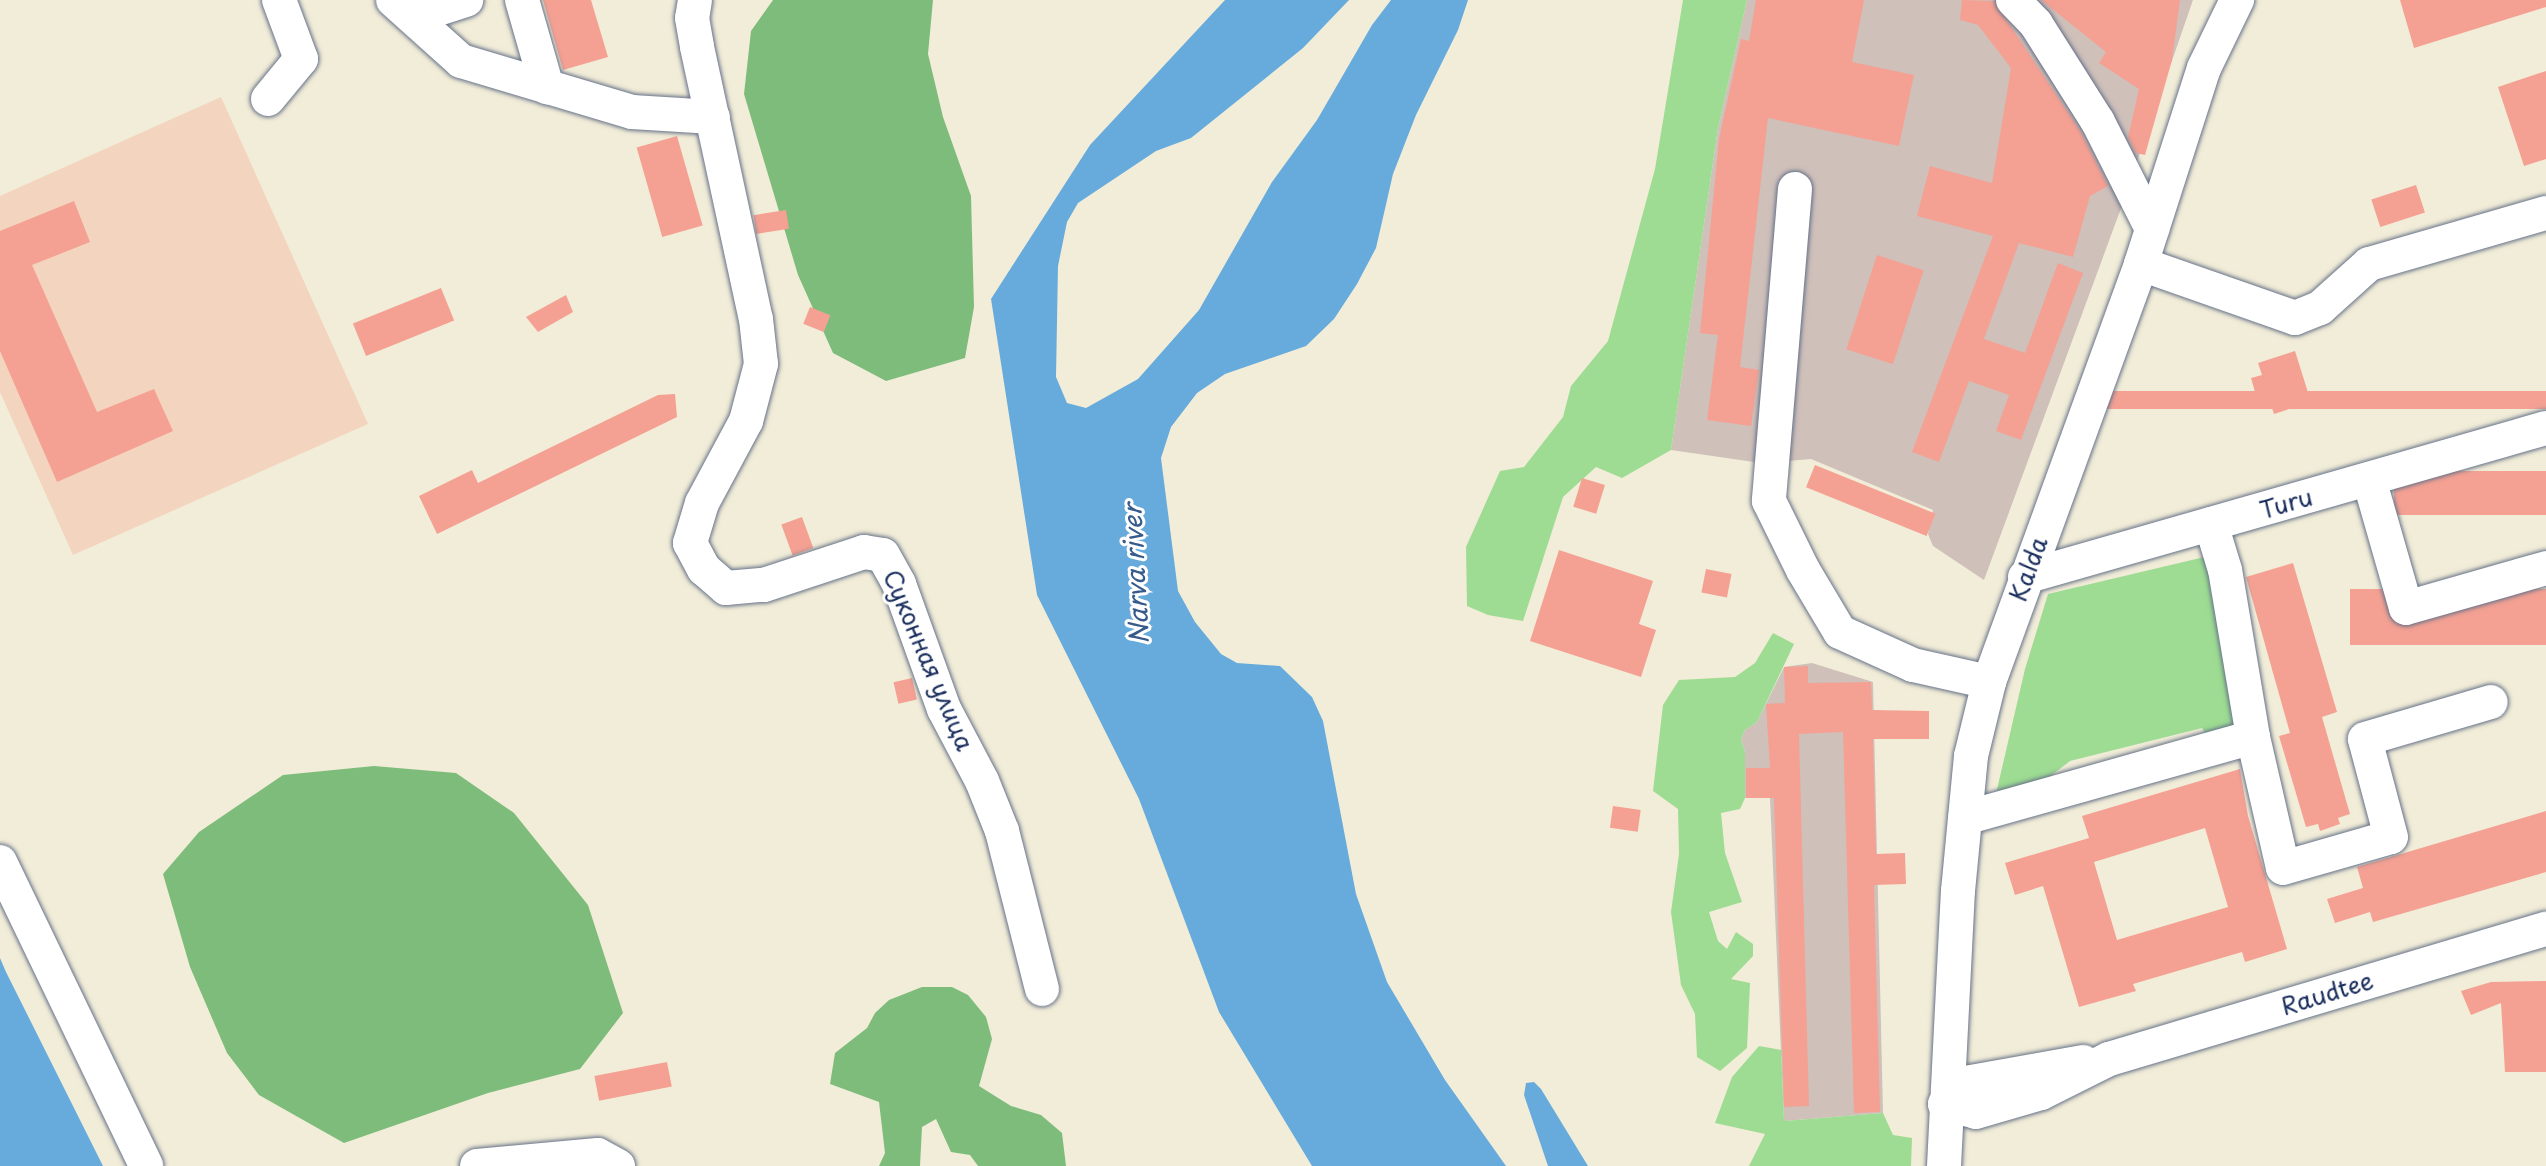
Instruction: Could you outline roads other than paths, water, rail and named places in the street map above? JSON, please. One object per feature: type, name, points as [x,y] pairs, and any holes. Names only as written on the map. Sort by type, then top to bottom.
[{"type":"street","points":[[268,99],[301,59],[279,0]]},
{"type":"street","points":[[403,9],[466,0]]},
{"type":"street","points":[[522,0],[547,87]]},
{"type":"street","name":"Суконная улица","points":[[695,0],[692,18],[697,47],[756,319],[761,364],[746,421],[702,503],[690,543],[704,569],[726,588],[764,585],[864,552],[883,555],[899,584],[944,709],[982,781],[1002,831],[1042,989]]},
{"type":"street","points":[[2013,0],[2036,24],[2098,122],[2152,229]]},
{"type":"street","name":"Kalda","points":[[1944,1166],[1945,1104],[1965,818],[1971,756],[1989,682],[2141,264],[2204,68],[2237,0]]},
{"type":"street","points":[[403,9],[461,61],[632,112],[713,117]]},
{"type":"street","points":[[1795,189],[1769,501],[1803,570],[1840,632],[1913,665],[1989,682]]},
{"type":"street","points":[[2141,264],[2295,318],[2320,308],[2369,264],[2546,213]]},
{"type":"street","name":"Turu","points":[[2025,577],[2546,428]]},
{"type":"street","points":[[2369,479],[2406,608],[2546,568]]},
{"type":"street","points":[[2211,524],[2225,570],[2253,737],[2283,868],[2391,837],[2365,739],[2491,702]]},
{"type":"street","points":[[1965,818],[2253,737]]},
{"type":"street","points":[[0,862],[146,1166]]},
{"type":"street","name":"Raudtee","points":[[1945,1104],[1976,1112],[2041,1093],[2109,1059],[2546,929]]},
{"type":"street","points":[[477,1166],[598,1155],[618,1166]]},
{"type":"water","name":"Narva river","points":[[1225,0],[1349,0],[1303,48],[1191,138],[1156,151],[1078,203],[1067,222],[1058,266],[1056,377],[1067,403],[1086,408],[1138,379],[1199,310],[1272,182],[1317,120],[1372,25],[1391,0],[1468,0],[1458,30],[1416,115],[1393,174],[1376,248],[1334,319],[1306,346],[1225,374],[1197,393],[1171,427],[1161,458],[1178,591],[1195,622],[1221,654],[1237,663],[1280,666],[1312,697],[1323,721],[1356,894],[1387,982],[1445,1080],[1506,1166],[1312,1166],[1219,1012],[1139,799],[1037,595],[991,299],[1090,145]]},
{"type":"water","points":[[0,958],[6,972],[103,1166],[0,1166]]},
{"type":"water","points":[[1534,1082],[1588,1166],[1548,1166],[1524,1095],[1526,1083]]}]
